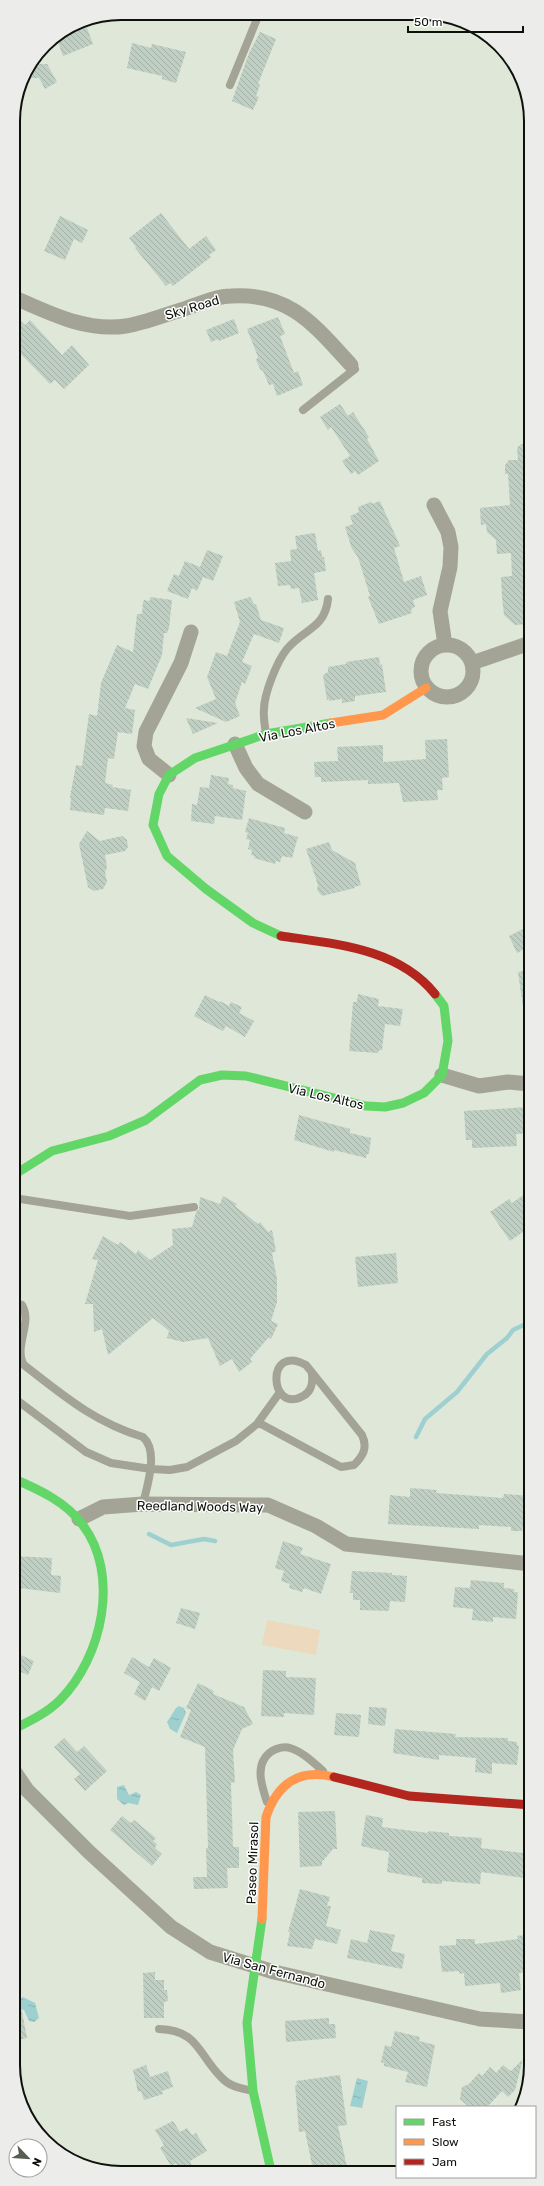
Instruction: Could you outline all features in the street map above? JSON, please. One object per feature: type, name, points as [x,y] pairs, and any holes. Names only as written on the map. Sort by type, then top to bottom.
[{"type":"street","name":"Sky Road","points":[[20,300],[57,317],[89,326],[126,326],[229,296],[259,297],[286,306],[306,318],[353,367]]},
{"type":"street","points":[[434,506],[448,532],[451,547],[450,567],[440,611],[445,645]]},
{"type":"street","points":[[169,775],[150,759],[144,746],[146,732],[181,663],[191,632]]},
{"type":"street","points":[[445,645],[455,646],[464,651],[472,663],[472,679],[467,688],[460,695],[449,698],[439,697],[426,688],[421,674],[422,664],[427,654],[435,648],[445,645]]},
{"type":"street","points":[[472,663],[524,645]]},
{"type":"street","name":"Via Los Altos","points":[[20,1171],[52,1151],[109,1136],[146,1120],[200,1080],[222,1075],[246,1076],[366,1106],[385,1107],[403,1103],[424,1093],[442,1075],[448,1041],[444,1006],[425,982],[394,961],[348,946],[281,936],[253,923],[206,889],[168,856],[153,825],[159,794],[169,775],[195,758],[266,734],[383,714],[426,688]]},
{"type":"street","points":[[235,744],[246,768],[258,784],[305,812]]},
{"type":"street","points":[[442,1075],[479,1086],[508,1082],[524,1083]]},
{"type":"street","points":[[20,1481],[37,1488],[79,1519],[94,1548],[103,1580],[102,1612],[97,1639],[81,1674],[60,1700],[31,1721],[20,1726]]},
{"type":"street","name":"Reedland Woods Way","points":[[79,1519],[103,1507],[143,1504],[268,1505],[316,1526],[346,1544],[524,1563]]},
{"type":"street","name":"Paseo Mirasol","points":[[270,2166],[253,2091],[247,2023],[263,1910],[266,1818],[269,1807],[281,1788],[292,1779],[308,1775],[327,1775],[409,1796],[524,1804]]},
{"type":"street","name":"Via San Fernando","points":[[20,1779],[33,1796],[171,1928],[210,1952],[255,1967],[480,2019],[524,2022]]},
{"type":"lane","points":[[230,85],[257,20]]},
{"type":"lane","points":[[303,410],[353,367]]},
{"type":"lane","points":[[266,734],[264,709],[266,696],[279,662],[286,650],[296,640],[321,621],[325,613],[328,599]]},
{"type":"lane","points":[[20,1199],[130,1216],[194,1207]]},
{"type":"lane","points":[[20,1304],[22,1305],[26,1313],[20,1356],[24,1365],[87,1413],[112,1427],[143,1437],[149,1445],[151,1469],[143,1504]]},
{"type":"lane","points":[[257,1424],[261,1424],[341,1467],[354,1465],[364,1453],[365,1446],[362,1435],[312,1375],[306,1364],[294,1360],[283,1364],[276,1374],[276,1387],[280,1392],[290,1398],[303,1396],[311,1387],[312,1375]]},
{"type":"lane","points":[[20,1402],[86,1452],[111,1463],[151,1469],[170,1470],[187,1467],[236,1441],[257,1424],[280,1392]]},
{"type":"lane","points":[[269,1807],[261,1783],[260,1767],[266,1755],[276,1749],[289,1747],[300,1752],[327,1775]]},
{"type":"lane","points":[[159,2029],[173,2030],[186,2035],[200,2048],[221,2078],[233,2086],[253,2091]]},
{"type":"shaded area","points":[[267,1620],[320,1630],[316,1655],[262,1645]]},
{"type":"water","points":[[179,1706],[184,1708],[186,1713],[177,1733],[170,1729],[167,1722]]},
{"type":"water","points":[[124,1785],[129,1795],[136,1792],[141,1795],[138,1805],[128,1803],[124,1805],[117,1799],[117,1787]]},
{"type":"water","points":[[23,1997],[35,2003],[39,2018],[34,2022],[29,2021],[24,2010],[20,2009],[20,1999]]},
{"type":"water","points":[[357,2078],[368,2081],[362,2108],[350,2106]]},
{"type":"building","points":[[86,26],[93,44],[63,56],[58,42]]},
{"type":"building","points":[[260,32],[276,39],[258,84],[260,85],[256,96],[259,97],[253,110],[232,101],[249,53]]},
{"type":"building","points":[[132,43],[151,48],[152,44],[186,52],[176,83],[162,79],[162,76],[127,68]]},
{"type":"building","points":[[38,64],[47,64],[57,82],[45,89],[39,78],[29,78]]},
{"type":"building","points":[[161,213],[189,249],[206,236],[216,250],[209,255],[211,257],[173,286],[170,283],[166,286],[135,248],[136,247],[129,238]]},
{"type":"building","points":[[60,216],[88,230],[82,243],[74,239],[65,260],[44,251]]},
{"type":"building","points":[[278,317],[285,334],[280,336],[294,373],[298,371],[303,385],[277,396],[273,384],[269,385],[263,371],[260,369],[256,360],[258,357],[247,329]]},
{"type":"building","points":[[234,319],[239,333],[219,341],[218,339],[211,342],[206,330]]},
{"type":"building","points":[[20,320],[25,325],[30,320],[62,355],[72,345],[89,365],[64,389],[55,380],[50,384],[20,353]]},
{"type":"building","points":[[340,404],[348,416],[353,412],[369,437],[367,439],[379,461],[358,475],[355,471],[351,474],[342,461],[350,456],[331,427],[328,430],[320,417]]},
{"type":"building","points":[[521,444],[524,444],[524,624],[515,625],[504,615],[502,597],[501,577],[512,576],[511,553],[497,554],[496,540],[487,532],[486,524],[481,525],[480,508],[510,505],[508,474],[505,474],[505,465],[509,460],[518,460],[517,448]]},
{"type":"building","points":[[380,501],[400,546],[394,548],[404,582],[421,576],[427,595],[413,600],[415,607],[411,609],[412,613],[379,624],[368,597],[370,596],[358,557],[352,549],[345,527],[353,524],[350,516],[359,512],[358,507],[371,502],[372,504]]},
{"type":"building","points":[[315,533],[318,551],[321,550],[322,557],[324,557],[326,571],[314,573],[318,600],[302,603],[299,588],[291,589],[290,585],[278,586],[275,563],[291,561],[290,550],[297,549],[295,536]]},
{"type":"building","points":[[207,550],[223,556],[213,581],[203,577],[197,591],[192,588],[188,599],[167,591],[174,574],[179,576],[185,561],[200,567]]},
{"type":"building","points":[[150,597],[172,600],[169,628],[167,633],[164,633],[162,655],[148,689],[135,684],[125,708],[135,710],[132,734],[118,732],[114,759],[108,758],[105,783],[113,785],[112,787],[131,790],[128,811],[105,808],[104,815],[70,810],[70,797],[76,765],[82,766],[89,714],[97,716],[101,683],[117,645],[133,652],[137,614],[142,614],[143,602],[144,600],[150,601]]},
{"type":"building","points":[[250,597],[254,604],[256,604],[261,620],[284,628],[279,643],[254,634],[242,662],[252,666],[245,684],[242,682],[235,703],[240,716],[226,722],[195,708],[216,699],[207,677],[216,652],[227,656],[240,622],[234,602]]},
{"type":"building","points":[[379,657],[380,665],[382,664],[386,692],[355,696],[355,701],[342,703],[342,699],[327,700],[323,675],[328,672],[328,667],[346,664],[346,662]]},
{"type":"building","points":[[186,718],[218,723],[193,734]]},
{"type":"building","points":[[447,739],[449,777],[442,778],[443,790],[437,790],[438,800],[403,802],[399,783],[368,784],[368,780],[321,782],[321,777],[315,777],[314,762],[338,761],[337,747],[383,745],[383,762],[426,759],[425,740]]},
{"type":"building","points":[[211,775],[229,778],[228,784],[233,785],[233,788],[246,791],[242,820],[215,816],[214,824],[191,821],[192,804],[197,805],[200,787],[209,788]]},
{"type":"building","points":[[249,818],[285,828],[284,833],[298,837],[292,858],[282,856],[280,862],[276,861],[275,864],[254,858],[255,856],[251,855],[252,850],[248,849],[250,840],[246,839],[248,833],[245,832]]},
{"type":"building","points":[[87,831],[100,841],[122,836],[127,840],[128,847],[125,851],[105,855],[107,867],[105,872],[107,882],[103,889],[94,891],[88,887],[79,844]]},
{"type":"building","points":[[329,842],[332,850],[355,863],[361,885],[354,887],[355,888],[322,896],[317,890],[318,885],[306,849]]},
{"type":"building","points":[[524,928],[524,949],[517,953],[509,936]]},
{"type":"building","points":[[524,971],[524,1007],[523,1007],[518,972]]},
{"type":"building","points":[[358,994],[379,999],[378,1006],[403,1009],[400,1026],[385,1024],[382,1050],[379,1050],[378,1053],[349,1051],[353,1002],[357,1002]]},
{"type":"building","points":[[205,995],[229,1006],[231,1002],[242,1007],[239,1013],[254,1021],[245,1037],[226,1026],[223,1031],[194,1016]]},
{"type":"building","points":[[524,1107],[524,1133],[516,1134],[517,1146],[472,1148],[472,1140],[466,1140],[464,1111]]},
{"type":"building","points":[[299,1115],[350,1129],[350,1133],[371,1138],[369,1154],[367,1154],[366,1158],[334,1150],[334,1152],[294,1140]]},
{"type":"building","points":[[524,1194],[524,1231],[510,1241],[490,1212],[509,1199],[512,1203]]},
{"type":"building","points":[[223,1196],[237,1204],[235,1206],[258,1224],[260,1222],[268,1232],[272,1230],[276,1251],[272,1253],[277,1279],[277,1302],[271,1321],[278,1324],[271,1339],[269,1337],[250,1359],[252,1362],[239,1372],[232,1359],[220,1366],[208,1338],[183,1342],[167,1338],[169,1331],[153,1318],[108,1355],[102,1329],[94,1332],[93,1304],[85,1304],[98,1260],[92,1259],[103,1236],[118,1245],[120,1242],[136,1254],[138,1250],[150,1260],[173,1245],[172,1229],[192,1227],[196,1212],[199,1209],[200,1197],[220,1204]]},
{"type":"building","points":[[396,1253],[398,1283],[358,1287],[355,1257]]},
{"type":"building","points":[[410,1488],[437,1490],[436,1493],[503,1498],[504,1494],[524,1495],[524,1527],[522,1531],[511,1531],[511,1527],[479,1525],[479,1529],[388,1524],[390,1495],[410,1497]]},
{"type":"building","points":[[283,1541],[303,1548],[300,1554],[331,1564],[321,1594],[304,1588],[302,1592],[289,1588],[290,1584],[281,1581],[284,1571],[275,1568]]},
{"type":"building","points":[[20,1556],[52,1558],[51,1575],[61,1576],[60,1593],[20,1588]]},
{"type":"building","points":[[352,1571],[392,1573],[392,1575],[407,1576],[405,1602],[390,1601],[389,1611],[360,1610],[360,1600],[353,1600],[353,1593],[350,1593]]},
{"type":"building","points":[[471,1580],[504,1583],[504,1588],[514,1589],[514,1592],[518,1592],[516,1619],[493,1617],[493,1622],[472,1620],[473,1609],[453,1607],[455,1587],[470,1588]]},
{"type":"building","points":[[181,1608],[200,1613],[195,1629],[176,1623]]},
{"type":"building","points":[[20,1655],[34,1661],[28,1675],[20,1672]]},
{"type":"building","points":[[132,1657],[149,1667],[154,1658],[171,1668],[159,1691],[152,1687],[145,1701],[134,1694],[140,1682],[124,1673]]},
{"type":"building","points":[[263,1670],[286,1671],[286,1677],[316,1678],[314,1715],[284,1713],[284,1717],[261,1716]]},
{"type":"building","points":[[198,1683],[214,1691],[213,1694],[244,1707],[253,1724],[242,1729],[233,1750],[235,1782],[231,1783],[233,1847],[239,1847],[239,1868],[227,1868],[228,1888],[194,1889],[193,1877],[207,1877],[206,1848],[208,1848],[205,1747],[180,1737],[191,1710],[186,1708]]},
{"type":"building","points":[[369,1707],[387,1708],[385,1726],[368,1724]]},
{"type":"building","points":[[336,1713],[361,1715],[359,1737],[334,1735]]},
{"type":"building","points":[[395,1729],[456,1734],[455,1737],[508,1738],[508,1741],[517,1742],[517,1745],[519,1746],[517,1765],[492,1763],[492,1774],[475,1772],[476,1758],[439,1755],[439,1760],[393,1753]]},
{"type":"building","points":[[64,1738],[77,1752],[84,1746],[107,1771],[85,1791],[74,1779],[80,1774],[54,1747]]},
{"type":"building","points":[[335,1811],[337,1849],[333,1849],[322,1862],[322,1866],[300,1867],[298,1812]]},
{"type":"building","points":[[366,1815],[383,1818],[382,1827],[428,1833],[428,1831],[449,1833],[449,1836],[482,1838],[481,1848],[524,1853],[524,1878],[481,1872],[480,1884],[442,1881],[442,1884],[422,1883],[422,1878],[387,1872],[389,1852],[361,1846]]},
{"type":"building","points":[[122,1816],[131,1823],[134,1820],[156,1838],[153,1841],[157,1844],[155,1848],[162,1854],[152,1866],[110,1830]]},
{"type":"building","points":[[300,1889],[330,1897],[327,1906],[331,1906],[326,1926],[341,1930],[337,1944],[315,1939],[312,1949],[287,1946],[290,1932],[288,1932]]},
{"type":"building","points":[[370,1930],[395,1935],[391,1951],[405,1954],[402,1969],[347,1958],[351,1939],[367,1943]]},
{"type":"building","points":[[524,1935],[524,1972],[519,1973],[521,1990],[501,1993],[500,1983],[465,1986],[464,1973],[460,1974],[459,1971],[442,1972],[439,1946],[456,1945],[456,1939],[475,1939],[475,1944],[518,1939],[517,1936]]},
{"type":"building","points":[[155,1972],[155,1980],[164,1980],[164,1990],[167,1990],[168,2001],[164,2002],[164,2018],[144,2018],[143,1973]]},
{"type":"building","points":[[20,2001],[27,2038],[20,2040]]},
{"type":"building","points":[[329,2018],[329,2024],[335,2024],[336,2038],[286,2042],[285,2021]]},
{"type":"building","points":[[395,2031],[420,2037],[419,2041],[435,2045],[427,2087],[405,2082],[408,2072],[384,2066],[384,2063],[381,2062],[385,2045],[391,2047]]},
{"type":"building","points":[[523,2059],[515,2090],[508,2097],[502,2091],[488,2106],[468,2106],[460,2099],[462,2087],[469,2084],[479,2073],[482,2076],[490,2067],[496,2073],[503,2065],[511,2071]]},
{"type":"building","points":[[146,2065],[150,2077],[168,2071],[173,2087],[162,2091],[163,2094],[144,2100],[141,2091],[138,2092],[133,2070]]},
{"type":"building","points":[[340,2075],[347,2125],[338,2126],[347,2166],[312,2166],[305,2131],[299,2132],[295,2085],[297,2085],[296,2081]]},
{"type":"building","points":[[173,2121],[180,2132],[187,2128],[192,2135],[196,2133],[207,2151],[190,2161],[192,2166],[178,2166],[176,2163],[171,2166],[160,2148],[164,2145],[155,2130]]},
{"type":"waterway","points":[[416,1437],[425,1419],[457,1392],[487,1354],[507,1338],[513,1330],[524,1325]]},
{"type":"waterway","points":[[149,1534],[171,1545],[204,1539],[215,1541]]},
{"type":"traffic: fast","points":[[281,936],[253,923],[206,889],[167,856],[153,825],[159,794],[169,775],[195,758],[266,734],[331,723]]},
{"type":"traffic: fast","points":[[20,1171],[52,1151],[109,1136],[146,1120],[200,1080],[222,1075],[246,1076],[366,1106],[385,1107],[403,1103],[424,1093],[442,1075],[448,1041],[444,1006],[435,994]]},
{"type":"traffic: fast","points":[[20,1482],[42,1492],[60,1503],[82,1524],[94,1544],[101,1567],[103,1591],[101,1615],[96,1639],[87,1662],[75,1682],[60,1700],[50,1709],[20,1726]]},
{"type":"traffic: fast","points":[[262,1919],[247,2023],[253,2091],[270,2166]]},
{"type":"traffic: slow","points":[[331,723],[383,715],[426,688]]},
{"type":"traffic: slow","points":[[262,1919],[266,1817],[271,1805],[283,1787],[291,1781],[310,1775],[334,1777]]},
{"type":"traffic: jam","points":[[281,936],[344,946],[384,958],[403,967],[420,979],[435,994]]},
{"type":"traffic: jam","points":[[334,1777],[409,1796],[524,1804]]}]
